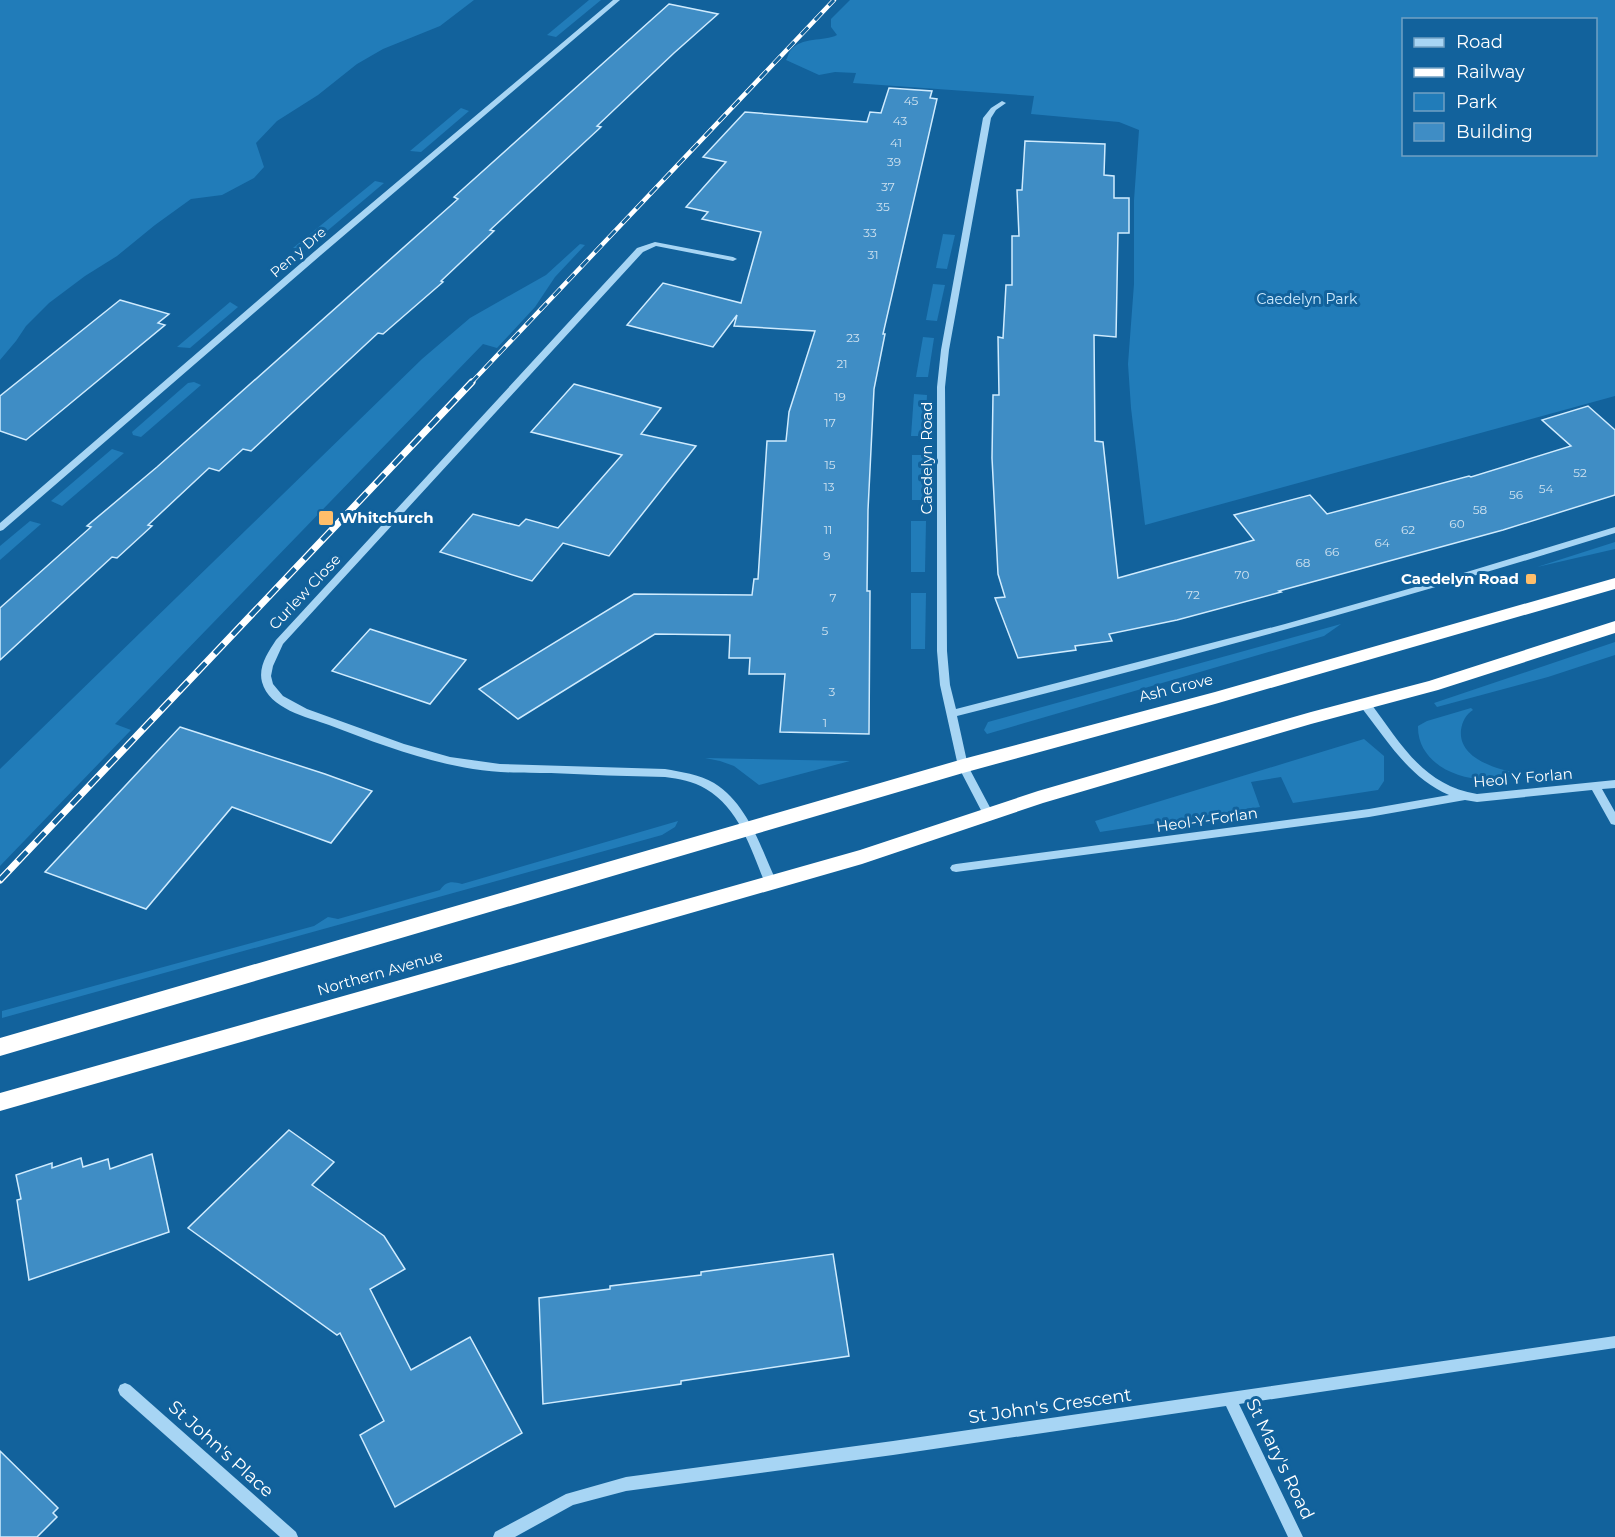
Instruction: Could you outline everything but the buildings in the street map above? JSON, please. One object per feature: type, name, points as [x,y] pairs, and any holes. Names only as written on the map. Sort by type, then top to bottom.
[{"type":"highway","name":"Ash Grove","points":[[747,830],[963,766],[1226,695],[1615,583]]},
{"type":"highway","points":[[771,883],[900,845],[1038,798],[1432,686],[1615,627]]},
{"type":"highway","points":[[0,1047],[747,830]]},
{"type":"highway","name":"Northern Avenue","points":[[0,1102],[771,883]]},
{"type":"street","name":"Pen y Dre","points":[[0,528],[318,253],[617,0]]},
{"type":"street","name":"Caedelyn Road","points":[[989,816],[963,766],[945,685],[942,651],[941,387],[949,329],[987,118],[993,109],[1002,103]]},
{"type":"street","name":"Curlew Close","points":[[733,259],[655,244],[640,250],[279,642],[268,659],[265,675],[269,690],[282,702],[303,712],[448,761],[474,767],[665,772],[694,777],[709,783],[726,796],[735,807],[771,883]]},
{"type":"street","name":"Ash Grove","points":[[952,714],[1194,653],[1533,556],[1615,530]]},
{"type":"street","name":"Heol Y Forlan","points":[[1365,704],[1425,779],[1462,797],[1477,798],[1615,784]]},
{"type":"street","points":[[1595,786],[1615,821]]},
{"type":"street","name":"Heol-Y-Forlan","points":[[956,868],[1358,814],[1462,797]]},
{"type":"street","name":"St John's Crescent","points":[[500,1537],[571,1499],[626,1484],[904,1446],[1615,1342]]},
{"type":"street","name":"St John's Place","points":[[125,1390],[291,1537]]},
{"type":"street","name":"St Mary's Road","points":[[1229,1398],[1296,1537]]},
{"type":"green space","points":[[0,0],[474,0],[440,26],[383,49],[357,64],[318,95],[277,121],[256,143],[264,167],[254,178],[222,195],[191,199],[117,256],[49,303],[26,326],[0,360]]},
{"type":"green space","points":[[589,0],[601,0],[556,37],[547,35]]},
{"type":"green space","name":"Caedelyn Park","points":[[850,0],[1615,0],[1615,396],[1145,525],[1128,364],[1134,284],[1134,200],[1139,130],[1119,122],[1031,114],[1034,96],[853,83],[856,73],[835,72],[819,75],[786,60],[790,51],[800,43],[837,35],[831,27],[831,19]]},
{"type":"green space","points":[[461,108],[469,111],[421,152],[410,151]]},
{"type":"green space","points":[[375,181],[384,183],[307,248],[293,248]]},
{"type":"green space","points":[[943,234],[955,235],[947,269],[936,268]]},
{"type":"green space","points":[[580,244],[585,245],[555,277],[535,307],[497,348],[483,344],[115,724],[131,730],[0,866],[0,769],[422,359],[470,318],[546,275]]},
{"type":"green space","points":[[933,284],[945,285],[937,321],[926,320]]},
{"type":"green space","points":[[230,302],[238,307],[190,348],[177,347]]},
{"type":"green space","points":[[923,337],[934,338],[928,377],[916,377]]},
{"type":"green space","points":[[194,382],[201,385],[141,437],[133,435],[132,432],[188,383]]},
{"type":"green space","points":[[914,394],[927,395],[925,436],[911,436]]},
{"type":"green space","points":[[112,449],[124,453],[62,506],[51,501]]},
{"type":"green space","points":[[912,455],[926,455],[925,500],[912,500]]},
{"type":"green space","points":[[30,521],[41,524],[0,560],[0,546]]},
{"type":"green space","points":[[911,521],[926,521],[925,572],[911,572]]},
{"type":"green space","points":[[1615,542],[1615,549],[1537,567]]},
{"type":"green space","points":[[911,593],[926,593],[925,649],[911,649]]},
{"type":"green space","points":[[1341,624],[1324,636],[987,734],[984,730],[988,722]]},
{"type":"green space","points":[[1615,642],[1615,655],[1548,677],[1437,707],[1434,703]]},
{"type":"green space","points":[[1471,708],[1473,710],[1465,718],[1461,730],[1466,749],[1482,762],[1522,774],[1493,779],[1464,777],[1441,767],[1424,750],[1419,739],[1418,726],[1427,721]]},
{"type":"green space","points":[[1364,739],[1384,756],[1384,781],[1378,790],[1293,803],[1281,777],[1251,782],[1260,807],[1100,832],[1095,821]]},
{"type":"green space","points":[[705,758],[850,761],[759,785],[734,766]]},
{"type":"green space","points":[[678,821],[675,827],[662,835],[2,1018],[2,1011],[314,926],[328,917],[338,919],[440,890],[449,882],[462,884]]},
{"type":"railway","points":[[471,383],[834,0]]},
{"type":"railway","points":[[0,880],[472,382]]},
{"type":"place","name":"Whitchurch","points":[[326,518]]},
{"type":"place","name":"Caedelyn Road","points":[[1531,579]]}]
